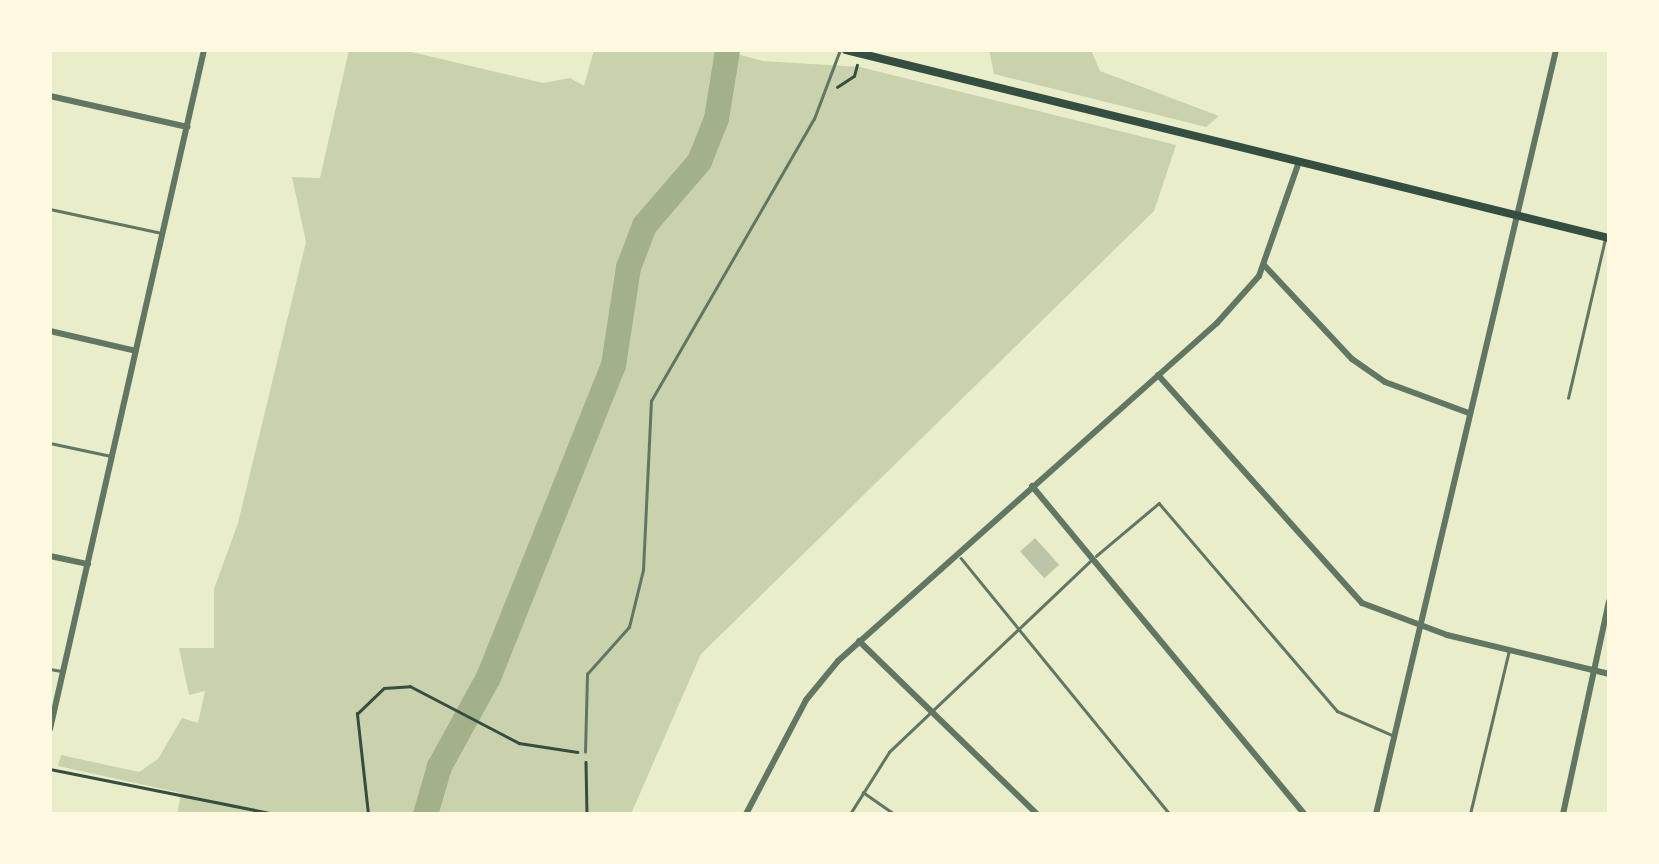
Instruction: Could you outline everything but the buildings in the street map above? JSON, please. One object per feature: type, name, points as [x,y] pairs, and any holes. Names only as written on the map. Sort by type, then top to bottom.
[{"type":"main road","points":[[843,50],[1607,238]]},
{"type":"street","points":[[50,729],[204,50]]},
{"type":"street","points":[[1376,814],[1556,50]]},
{"type":"street","points":[[50,96],[188,127]]},
{"type":"street","points":[[746,814],[806,700],[859,641],[1217,323],[1264,265],[1299,162]]},
{"type":"street","points":[[1264,265],[1352,359],[1386,382],[1470,413]]},
{"type":"street","points":[[50,331],[136,351]]},
{"type":"street","points":[[1158,375],[1349,592],[1419,625],[1609,674]]},
{"type":"street","points":[[1032,486],[1304,814]]},
{"type":"street","points":[[50,556],[88,564]]},
{"type":"street","points":[[1563,814],[1609,602]]},
{"type":"street","points":[[859,641],[1037,814]]},
{"type":"lane","points":[[585,752],[586,674],[629,627],[643,570],[652,401],[830,86],[843,50]]},
{"type":"lane","points":[[50,209],[163,233]]},
{"type":"lane","points":[[1568,398],[1607,238]]},
{"type":"lane","points":[[50,443],[112,457]]},
{"type":"lane","points":[[850,814],[861,791],[930,710],[1016,628],[1159,504],[1337,712],[1394,736]]},
{"type":"lane","points":[[957,552],[1170,814]]},
{"type":"lane","points":[[1470,814],[1509,650]]},
{"type":"lane","points":[[50,669],[63,672]]},
{"type":"lane","points":[[861,791],[894,814]]},
{"type":"path","points":[[830,86],[854,76],[860,54]]},
{"type":"path","points":[[368,814],[356,730],[363,701],[384,688],[410,686],[494,732],[548,751],[585,752],[587,814]]},
{"type":"path","points":[[50,769],[276,814]]},
{"type":"green space","points":[[349,50],[403,50],[543,83],[570,78],[584,86],[594,50],[721,50],[763,61],[860,67],[1176,145],[1154,211],[701,654],[631,814],[177,814],[181,793],[58,766],[61,755],[139,772],[158,759],[182,718],[198,723],[205,691],[189,695],[179,648],[214,648],[214,589],[238,523],[306,242],[292,177],[320,178]]},
{"type":"green space","points":[[989,50],[1091,50],[1100,71],[1219,116],[1206,127],[994,74]]},
{"type":"waterway","points":[[425,814],[439,766],[488,677],[613,365],[628,267],[644,225],[699,161],[716,118],[727,50]]}]
